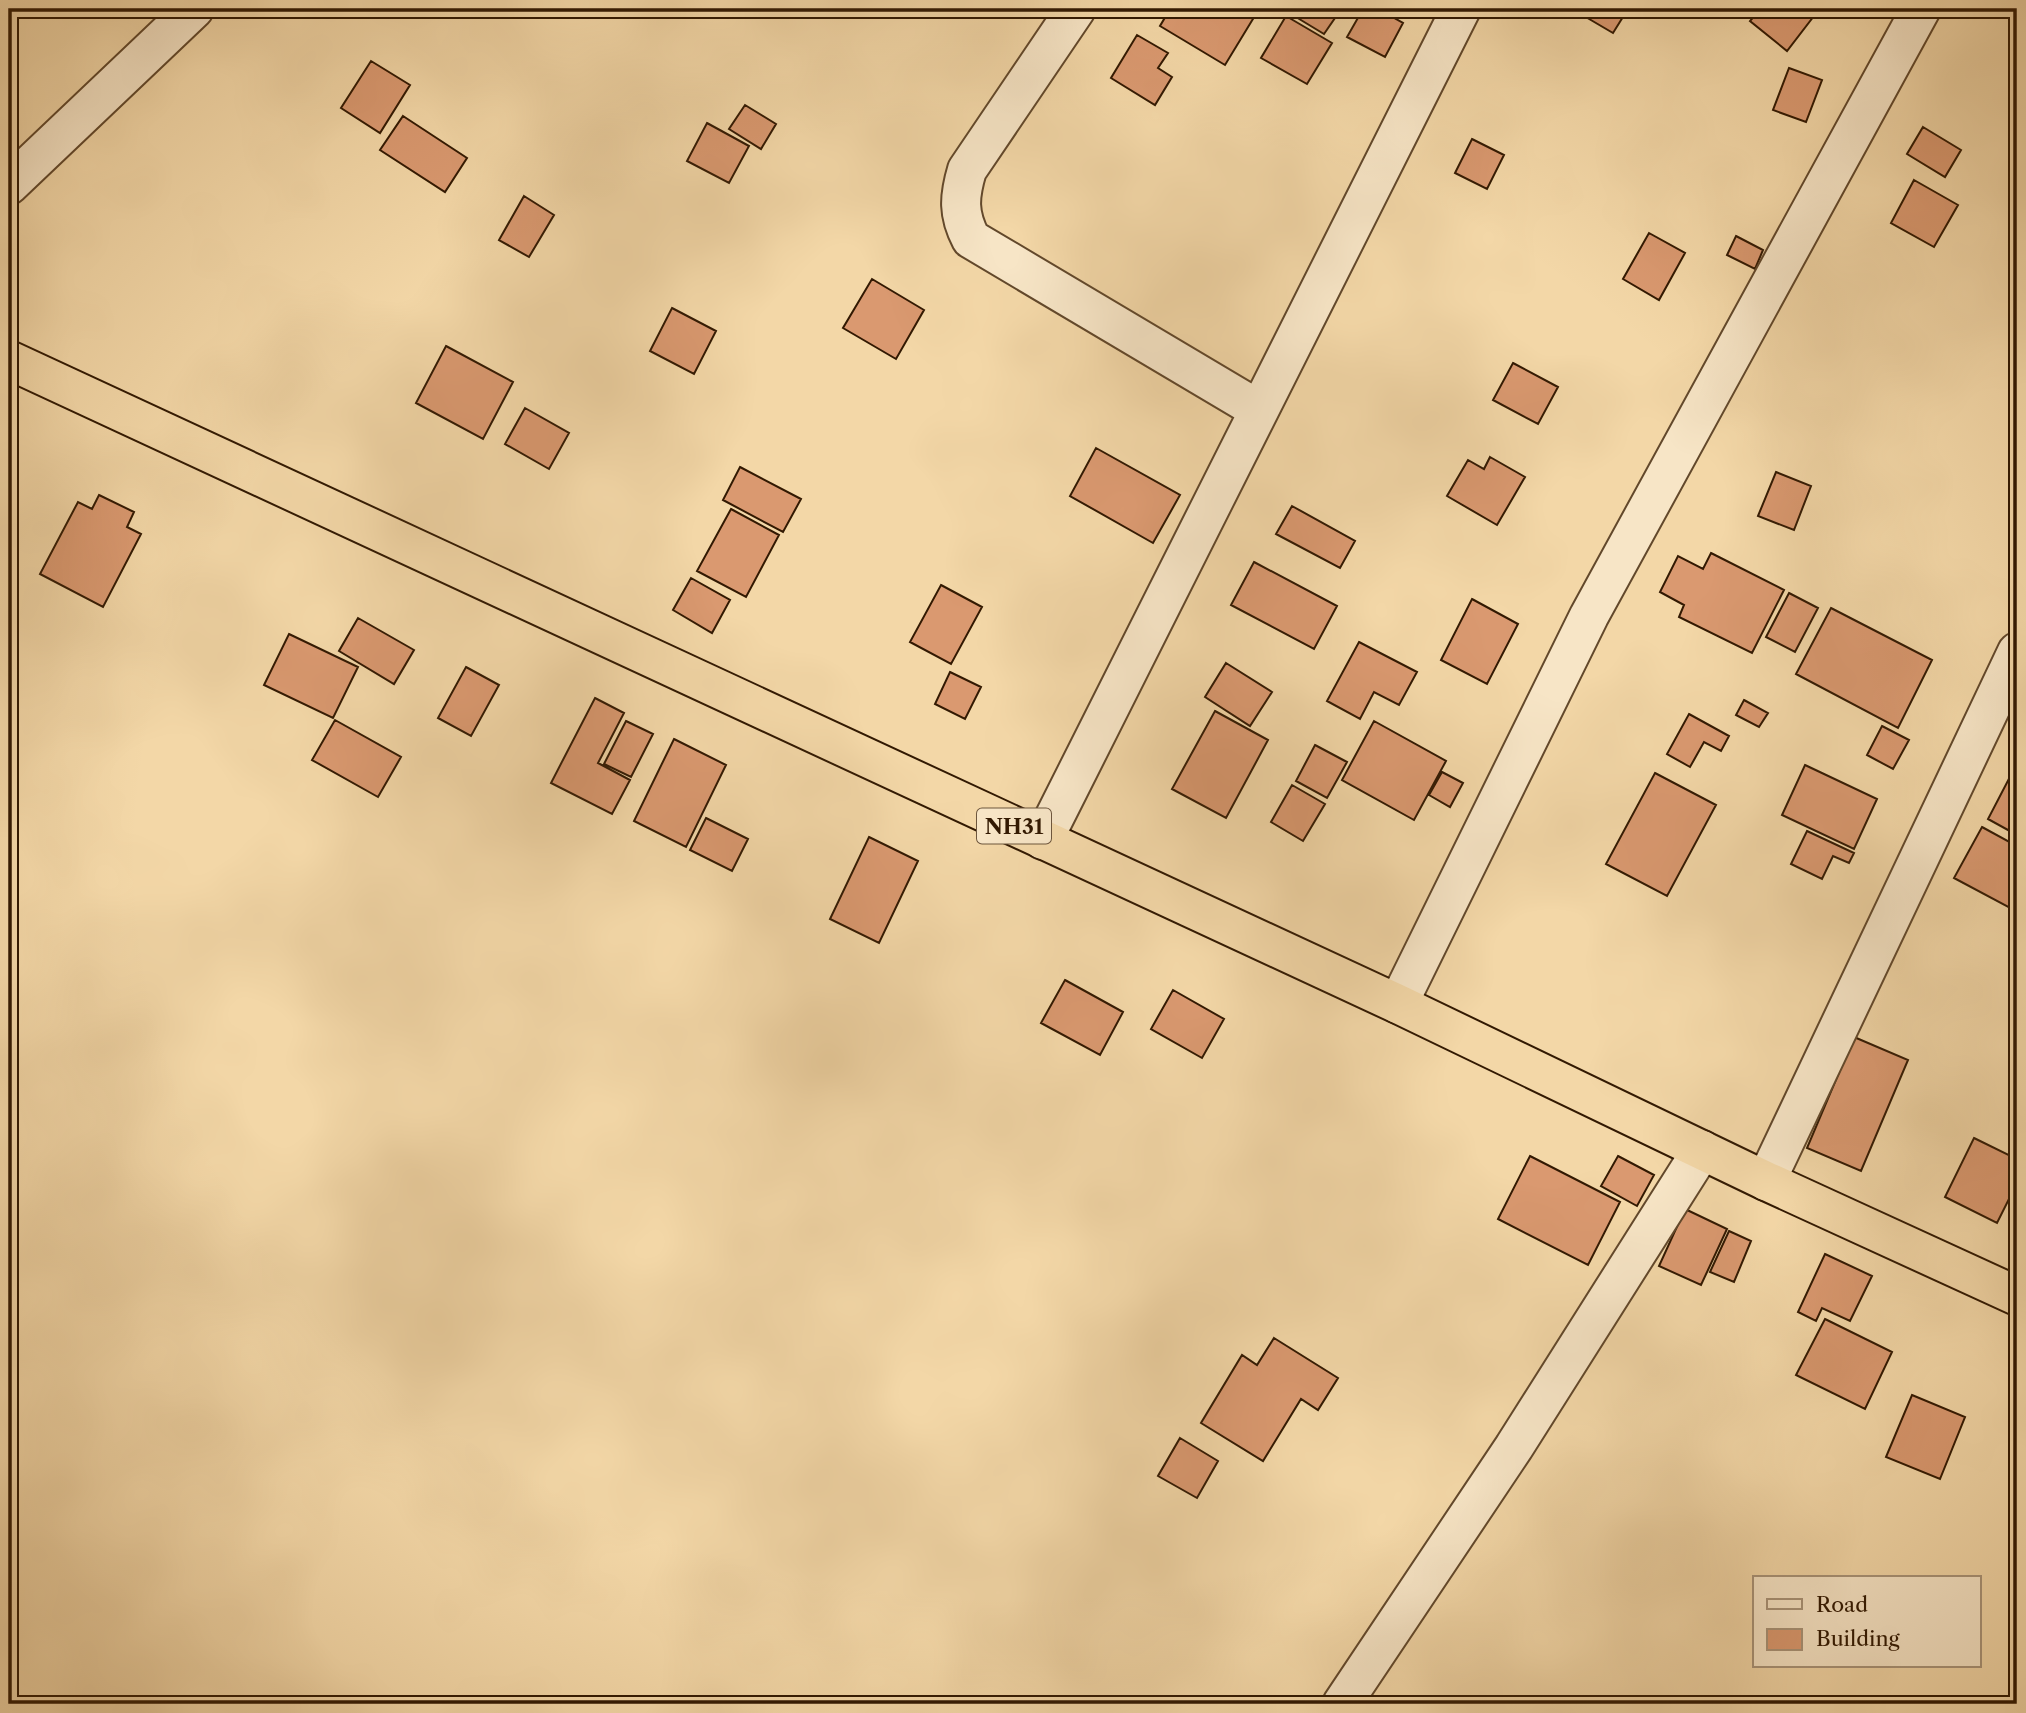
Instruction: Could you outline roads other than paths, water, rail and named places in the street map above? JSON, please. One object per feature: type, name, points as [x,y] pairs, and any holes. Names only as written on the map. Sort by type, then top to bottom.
[{"type":"highway","name":"NH31","points":[[9,360],[1398,1004],[1766,1181],[2017,1296]]},
{"type":"street","points":[[9,185],[194,9]]},
{"type":"street","points":[[1076,9],[967,170],[961,190],[961,220],[971,239],[1259,410]]},
{"type":"street","points":[[1043,840],[1461,9]]},
{"type":"street","points":[[1398,1004],[1589,616],[1921,9]]},
{"type":"street","points":[[1766,1181],[2017,653]]},
{"type":"street","points":[[1342,1704],[1514,1447],[1702,1150]]}]
